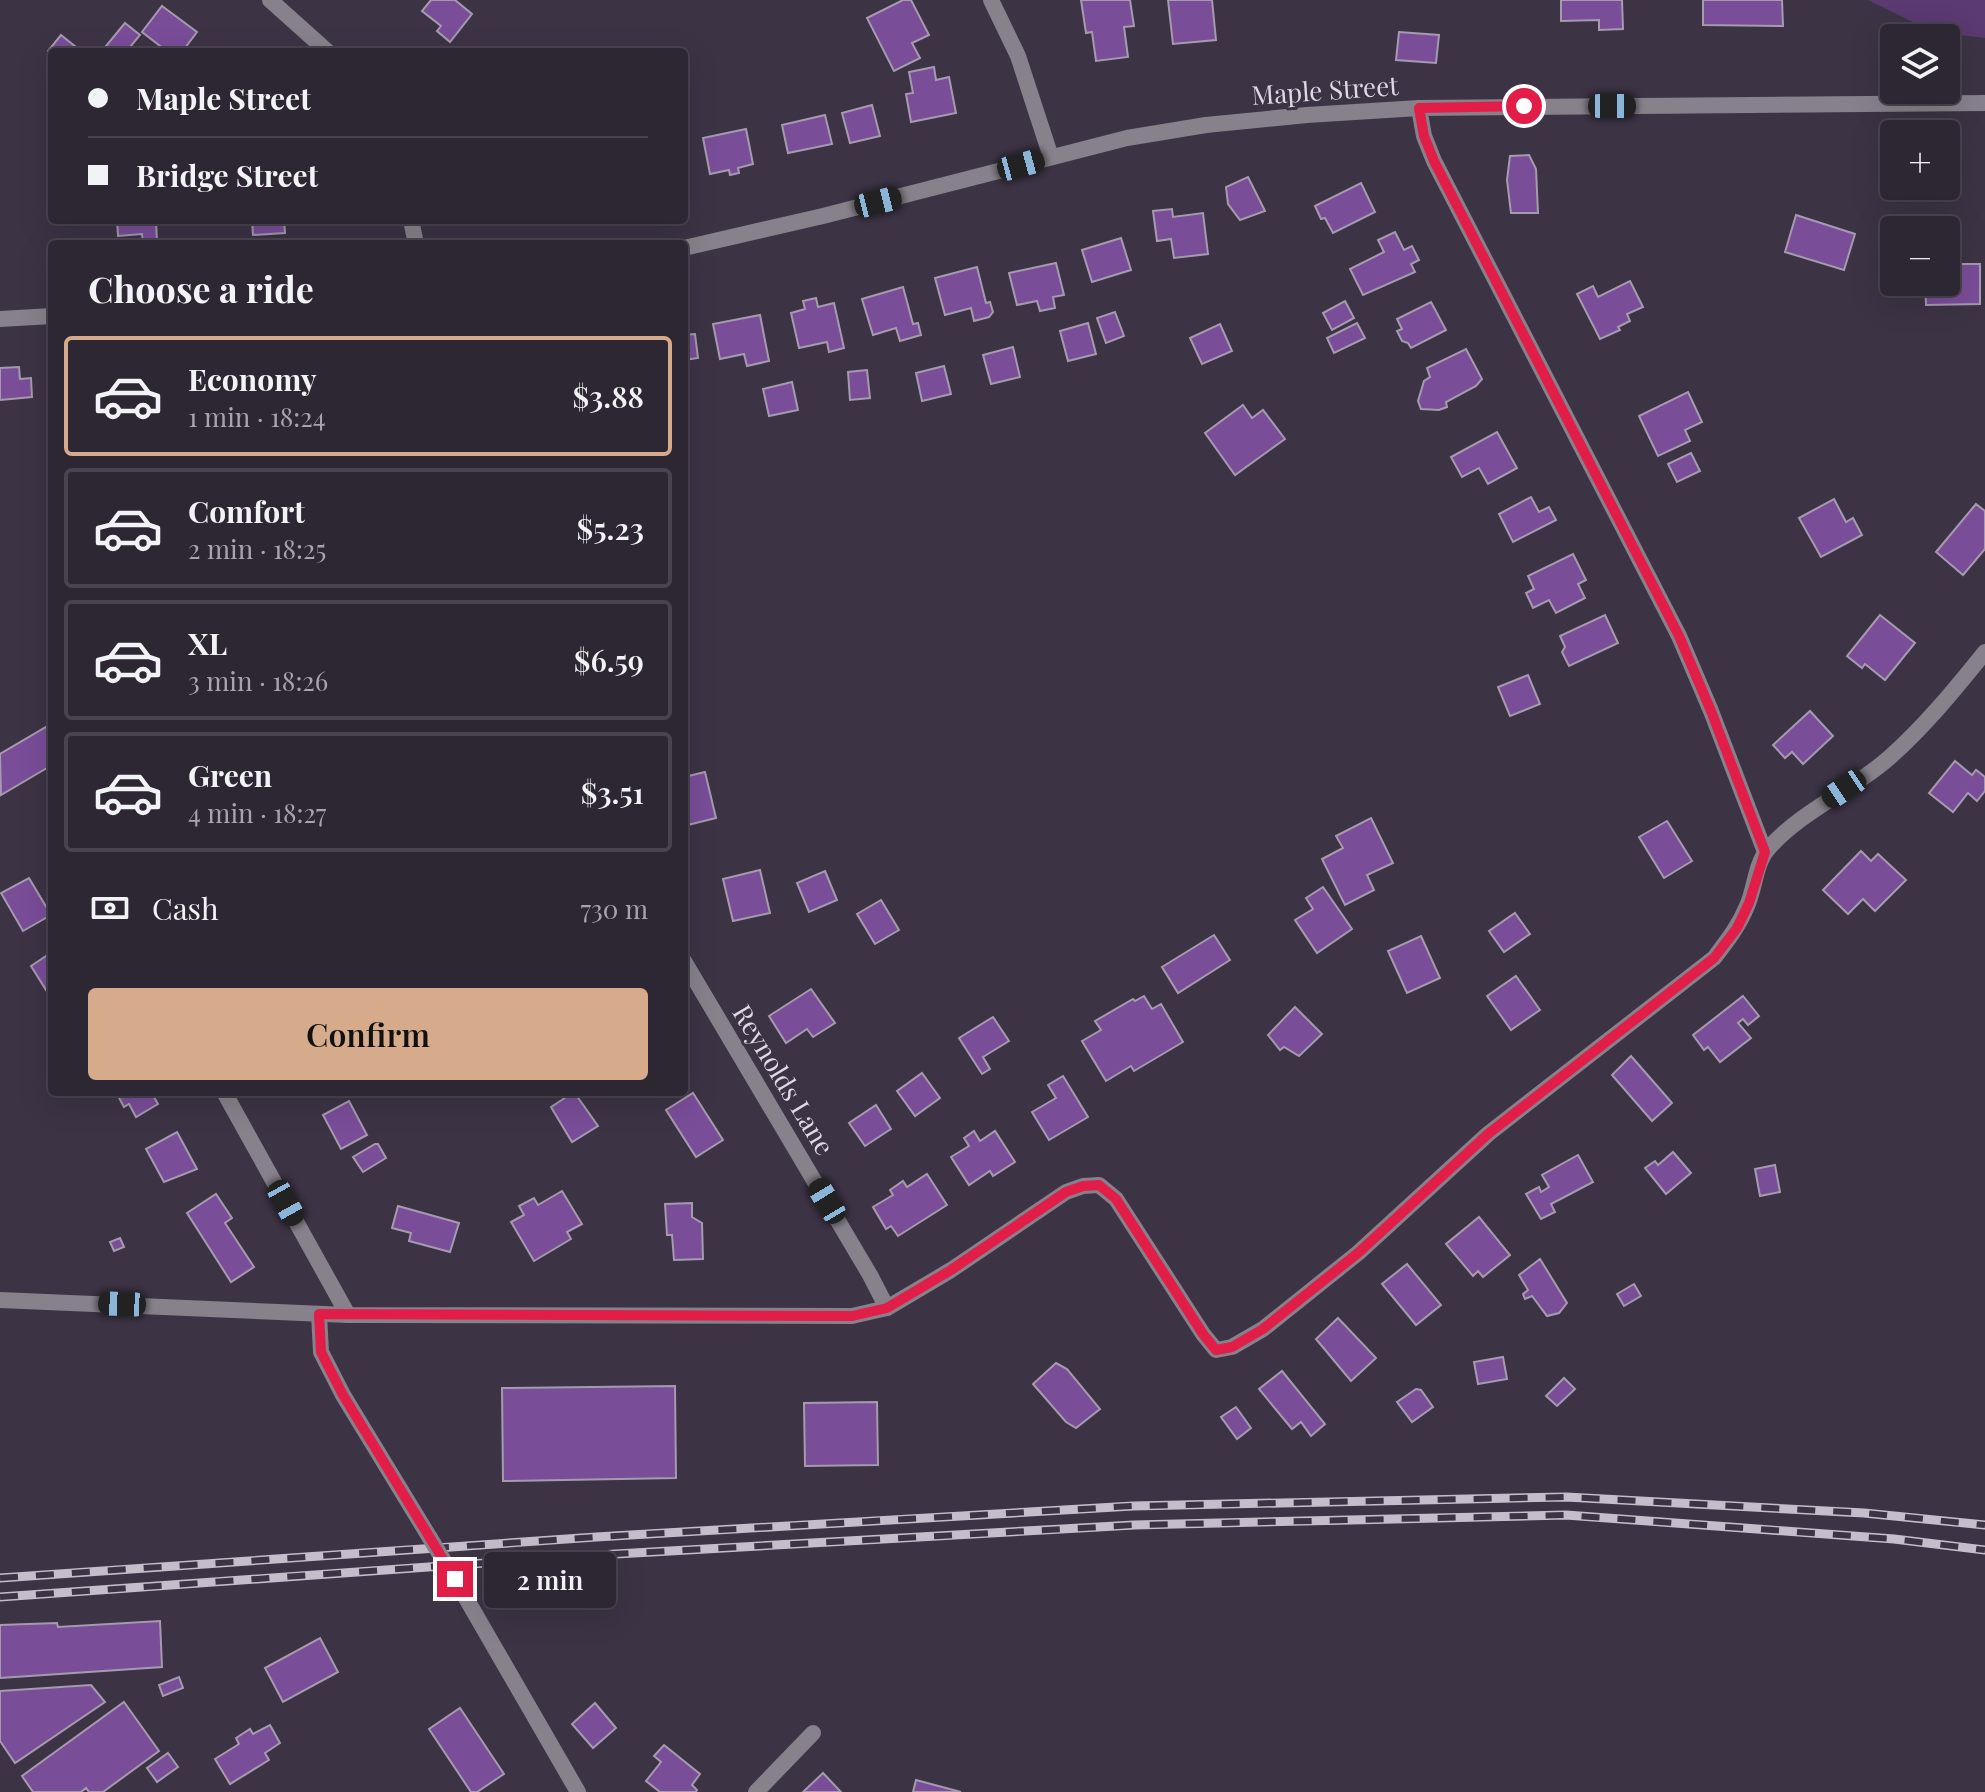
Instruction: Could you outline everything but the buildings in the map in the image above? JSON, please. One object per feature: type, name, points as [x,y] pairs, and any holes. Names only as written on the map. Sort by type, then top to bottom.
[{"type":"street","points":[[270,0],[324,48]]},
{"type":"street","points":[[991,0],[1018,56],[1051,157]]},
{"type":"street","name":"Maple Street","points":[[688,247],[1127,138],[1206,125],[1419,108],[1985,103]]},
{"type":"street","points":[[1419,108],[1424,136],[1434,161],[1679,636],[1765,852]]},
{"type":"street","points":[[0,319],[48,316]]},
{"type":"street","points":[[0,1300],[348,1315],[852,1316],[887,1308],[951,1270],[1066,1192],[1099,1185],[1116,1199],[1216,1350],[1232,1347],[1275,1319],[1358,1253],[1488,1134],[1714,958],[1737,928],[1765,852],[1784,832],[1889,758],[1955,689],[1985,652]]},
{"type":"street","name":"Reynolds Lane","points":[[688,968],[887,1308]]},
{"type":"street","points":[[226,1096],[348,1315]]},
{"type":"street","points":[[319,1314],[321,1352],[343,1395],[455,1579],[578,1792]]},
{"type":"street","points":[[756,1792],[813,1733]]},
{"type":"shaded area","points":[[1868,0],[1985,0],[1985,38],[1960,35],[1960,24],[1917,24]]},
{"type":"railway","points":[[0,1578],[596,1537],[1133,1506],[1566,1497],[1864,1513],[1985,1525]]},
{"type":"railway","points":[[0,1597],[598,1555],[1134,1525],[1566,1515],[1894,1539],[1985,1550]]},
{"type":"route","points":[[455,1579],[343,1395],[321,1352],[319,1314],[852,1316],[887,1308],[951,1270],[1066,1192],[1099,1185],[1116,1199],[1216,1350],[1232,1347],[1263,1329],[1358,1253],[1488,1134],[1714,958],[1737,928],[1749,903],[1765,852],[1711,711],[1679,636],[1434,161],[1424,136],[1419,108],[1524,106]]}]
